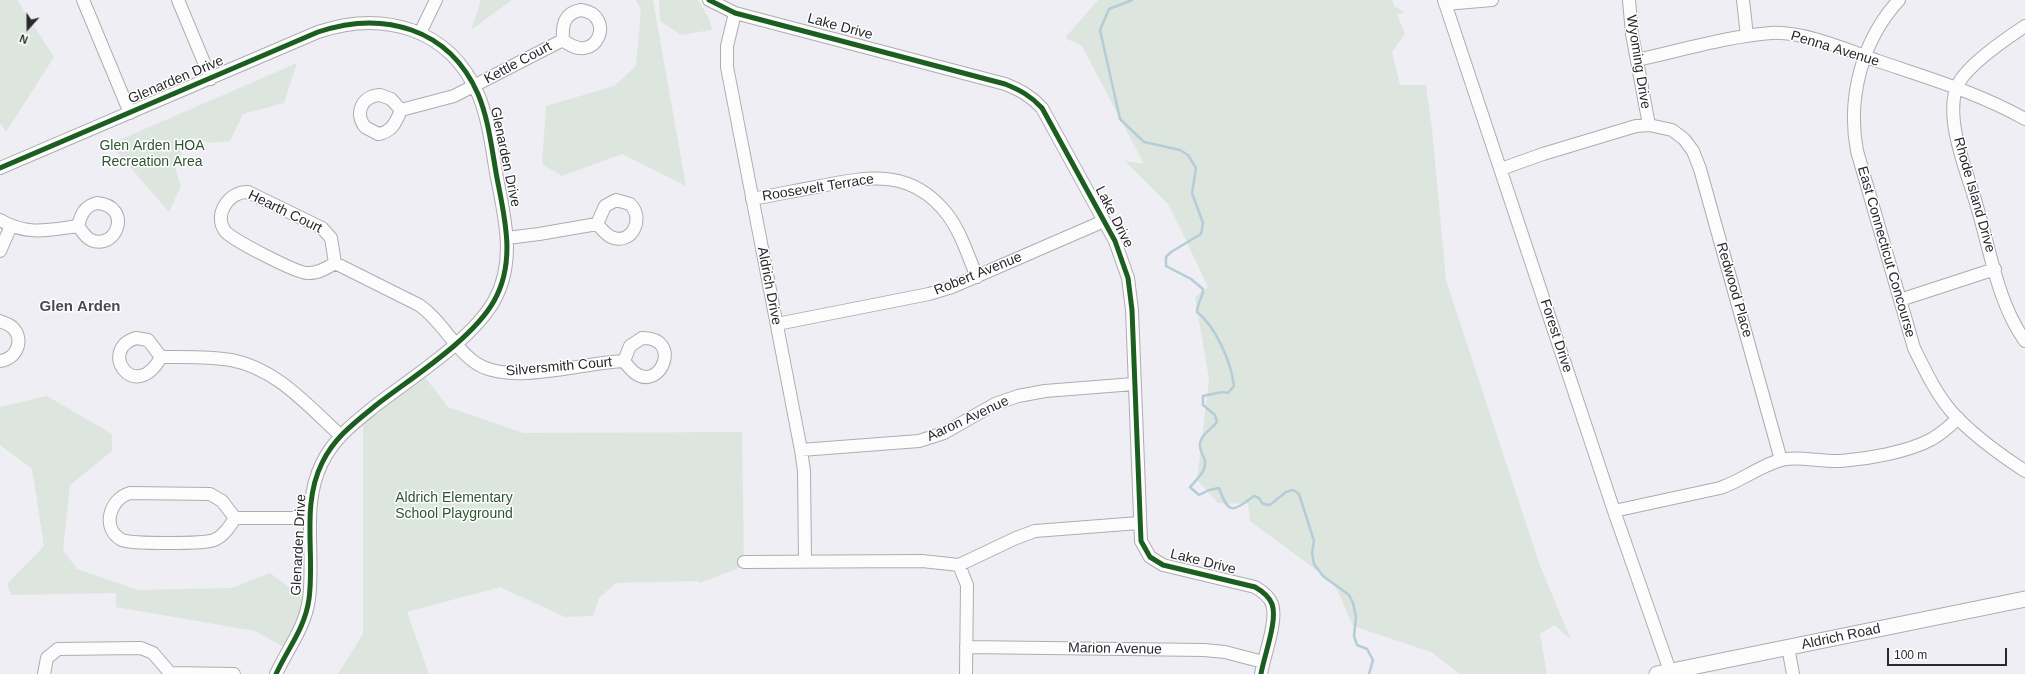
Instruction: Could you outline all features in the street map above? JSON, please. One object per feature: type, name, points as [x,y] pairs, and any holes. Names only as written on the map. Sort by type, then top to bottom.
[{"type":"main road","name":"Aldrich Road","points":[[1664,673],[2025,599]]},
{"type":"street","points":[[83,0],[130,113]]},
{"type":"street","points":[[420,33],[436,0]]},
{"type":"street","name":"Lake Drive","points":[[709,0],[735,13],[997,82],[1024,92],[1033,98],[1046,115],[1104,221],[1119,250],[1128,278],[1132,310],[1139,523],[1141,541],[1144,549],[1155,560],[1168,566],[1255,587],[1266,594],[1273,604],[1274,615],[1262,668]]},
{"type":"street","points":[[1444,2],[1492,0]]},
{"type":"street","name":"Wyoming Drive","points":[[1629,0],[1632,34],[1649,125]]},
{"type":"street","points":[[1743,0],[1747,36]]},
{"type":"street","name":"East Connecticut Concourse","points":[[1899,0],[1890,10],[1874,37],[1865,57],[1857,87],[1853,113],[1853,130],[1869,196],[1914,348],[1923,368],[1938,394],[1958,418],[1991,448],[2025,471]]},
{"type":"street","points":[[183,1],[211,78]]},
{"type":"street","name":"Forest Drive","points":[[1444,2],[1614,510],[1664,673]]},
{"type":"street","name":"Aldrich Drive","points":[[735,13],[727,46],[727,67],[776,324],[802,450],[804,471],[805,560]]},
{"type":"street","name":"Glenarden Drive","points":[[0,168],[318,32],[342,25],[362,22],[381,22],[397,25],[420,33],[448,52],[463,68],[474,86],[485,116],[506,220],[507,256],[504,275],[496,298],[481,320],[454,344],[340,435],[329,451],[318,473],[311,501],[310,589],[307,611],[299,633],[276,674]]},
{"type":"street","points":[[1956,88],[1968,70],[2025,26]]},
{"type":"street","name":"Penna Avenue","points":[[1637,60],[1747,36],[1772,33],[1791,34],[1819,41],[1956,88],[2009,110],[2025,119]]},
{"type":"street","name":"Kettle Court","points":[[401,110],[444,100],[562,40]]},
{"type":"street","name":"Rhode Island Drive","points":[[1956,88],[1954,122],[1958,144],[2001,293],[2010,316],[2025,341]]},
{"type":"street","name":"Redwood Place","points":[[1501,169],[1543,154],[1629,128],[1649,125],[1672,130],[1684,139],[1695,157],[1781,460]]},
{"type":"street","name":"Roosevelt Terrace","points":[[752,199],[861,178],[880,178],[902,182],[922,191],[948,215],[960,237],[977,277]]},
{"type":"street","name":"Hearth Court","points":[[248,192],[322,228],[331,238],[335,263],[314,273],[299,272],[230,237],[224,231],[221,220],[224,206],[234,194],[248,192]]},
{"type":"street","points":[[0,220],[11,226],[34,231],[78,226]]},
{"type":"street","name":"Robert Avenue","points":[[776,324],[929,294],[977,277],[1104,221]]},
{"type":"street","points":[[507,238],[597,224]]},
{"type":"street","points":[[0,251],[11,226]]},
{"type":"street","points":[[335,263],[419,304],[435,317],[454,344]]},
{"type":"street","points":[[1900,300],[1995,269]]},
{"type":"street","points":[[0,321],[12,327],[16,332],[19,342],[15,353],[11,357],[0,361]]},
{"type":"street","name":"Silversmith Court","points":[[454,344],[472,361],[484,368],[511,374],[624,361]]},
{"type":"street","points":[[161,358],[211,357],[232,360],[260,370],[287,387],[340,435]]},
{"type":"street","name":"Aaron Avenue","points":[[802,450],[919,442],[944,433],[995,404],[1018,396],[1044,391],[1134,384]]},
{"type":"street","points":[[1614,510],[1720,488],[1732,484],[1773,462],[1781,460],[1841,461],[1883,454],[1915,446],[1932,439],[1958,418]]},
{"type":"street","points":[[130,493],[210,494],[222,501],[235,518],[222,535],[208,542],[126,542],[114,532],[110,520],[114,502],[130,493]]},
{"type":"street","points":[[235,518],[310,518]]},
{"type":"street","points":[[744,562],[805,560],[922,561],[959,565],[1016,538],[1035,531],[1139,523]]},
{"type":"street","points":[[959,565],[966,585],[966,674]]},
{"type":"street","name":"Marion Avenue","points":[[966,647],[1204,650],[1225,652],[1262,668]]},
{"type":"street","points":[[1788,647],[1794,674]]},
{"type":"street","points":[[44,674],[47,658],[53,652],[63,648],[141,648],[153,653],[169,673],[234,674]]},
{"type":"green space","points":[[0,0],[17,0],[54,57],[6,132],[0,123]]},
{"type":"green space","points":[[481,0],[512,0],[471,30]]},
{"type":"green space","points":[[636,0],[653,0],[686,186],[622,154],[562,176],[542,164],[546,106],[614,86],[636,66],[641,10]]},
{"type":"green space","points":[[659,0],[698,0],[708,17],[712,28],[711,30],[681,35],[660,21]]},
{"type":"green space","points":[[1098,0],[1392,0],[1394,6],[1405,13],[1397,14],[1405,34],[1392,52],[1400,85],[1426,85],[1432,129],[1446,280],[1540,566],[1571,640],[1554,625],[1540,634],[1547,674],[1460,674],[1431,652],[1353,626],[1334,583],[1250,521],[1248,504],[1218,503],[1197,480],[1209,379],[1195,297],[1208,287],[1169,205],[1125,161],[1144,164],[1082,46],[1065,38]]},
{"type":"green space","name":"Glen Arden HOA Recreation Area","points":[[297,63],[284,103],[243,114],[230,141],[210,143],[194,138],[183,151],[175,167],[181,186],[169,212],[110,144]]},
{"type":"green space","name":"Aldrich Elementary School Playground","points":[[421,372],[448,407],[523,433],[742,432],[744,566],[700,583],[698,581],[616,583],[599,598],[593,616],[565,617],[500,587],[407,612],[429,674],[338,674],[363,634],[363,417]]},
{"type":"green space","points":[[47,396],[112,434],[112,451],[70,485],[63,550],[77,569],[138,590],[231,588],[270,573],[311,603],[291,651],[255,631],[116,607],[116,593],[11,595],[7,584],[44,546],[32,469],[0,445],[0,407]]},
{"type":"waterway","points":[[1132,0],[1109,9],[1100,30],[1120,119],[1144,142],[1180,150],[1188,155],[1196,168],[1192,193],[1203,223],[1201,234],[1171,252],[1166,257],[1166,266],[1191,279],[1203,289],[1197,312],[1210,327],[1222,346],[1230,366],[1234,386],[1228,393],[1222,392],[1203,396],[1203,405],[1215,415],[1217,422],[1201,440],[1200,447],[1205,466],[1202,474],[1190,487],[1199,495],[1209,490],[1219,488],[1226,503],[1232,508],[1241,505],[1254,496],[1259,498],[1263,504],[1270,505],[1286,492],[1293,490],[1299,494],[1314,541],[1312,553],[1314,564],[1323,576],[1349,595],[1353,603],[1356,617],[1354,636],[1357,645],[1367,649],[1373,660],[1369,674]]},
{"type":"cycle path","points":[[709,0],[735,13],[1005,84],[1025,94],[1042,108],[1115,241],[1128,278],[1132,310],[1141,541],[1150,557],[1163,565],[1255,587],[1267,596],[1272,604],[1273,619],[1261,674]]},
{"type":"cycle path","points":[[0,168],[318,32],[342,26],[366,23],[390,25],[412,30],[432,40],[450,53],[465,71],[478,94],[488,125],[507,240],[507,256],[501,286],[494,301],[484,316],[471,330],[440,358],[375,406],[345,432],[327,454],[316,479],[312,496],[310,513],[311,565],[307,609],[300,629],[276,674]]},
{"type":"district","name":"Glen Arden","points":[[80,307]]}]
